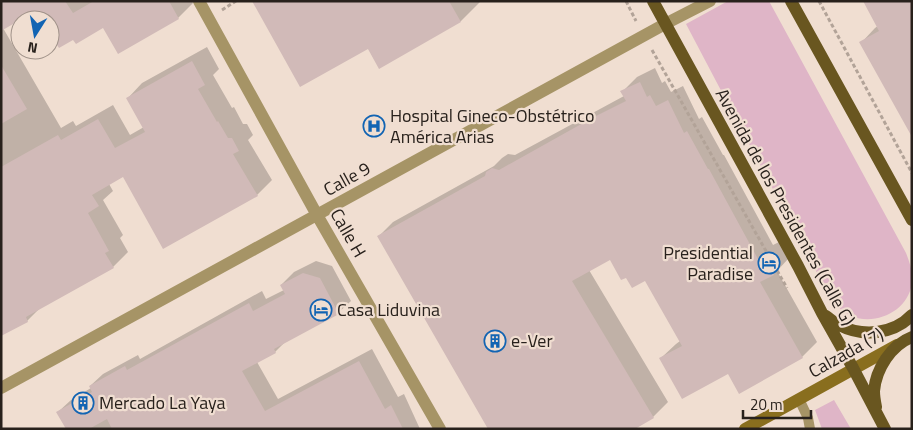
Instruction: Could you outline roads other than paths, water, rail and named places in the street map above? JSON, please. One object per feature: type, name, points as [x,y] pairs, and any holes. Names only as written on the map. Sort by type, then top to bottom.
[{"type":"main road","name":"Avenida de los Presidentes (Calle G)","points":[[653,1],[885,429]]},
{"type":"main road","points":[[791,1],[912,220]]},
{"type":"main road","points":[[822,313],[837,325],[855,332],[874,333],[892,328],[912,316]]},
{"type":"main road","points":[[876,412],[874,392],[878,371],[889,354],[910,338]]},
{"type":"main road","name":"Calzada (7)","points":[[745,429],[910,338]]},
{"type":"street","name":"Calle H","points":[[199,1],[317,215],[440,429]]},
{"type":"street","name":"Calle 9","points":[[1,388],[710,1]]},
{"type":"lane","points":[[799,399],[808,418],[810,429]]},
{"type":"place","name":"Hospital Gineco-Obstétrico América Arias","points":[[374,126]]},
{"type":"place","name":"Presidential Paradise","points":[[769,263]]},
{"type":"place","name":"Casa Liduvina","points":[[321,310]]},
{"type":"place","name":"e-Ver","points":[[495,341]]},
{"type":"place","name":"Mercado La Yaya","points":[[83,403]]}]
